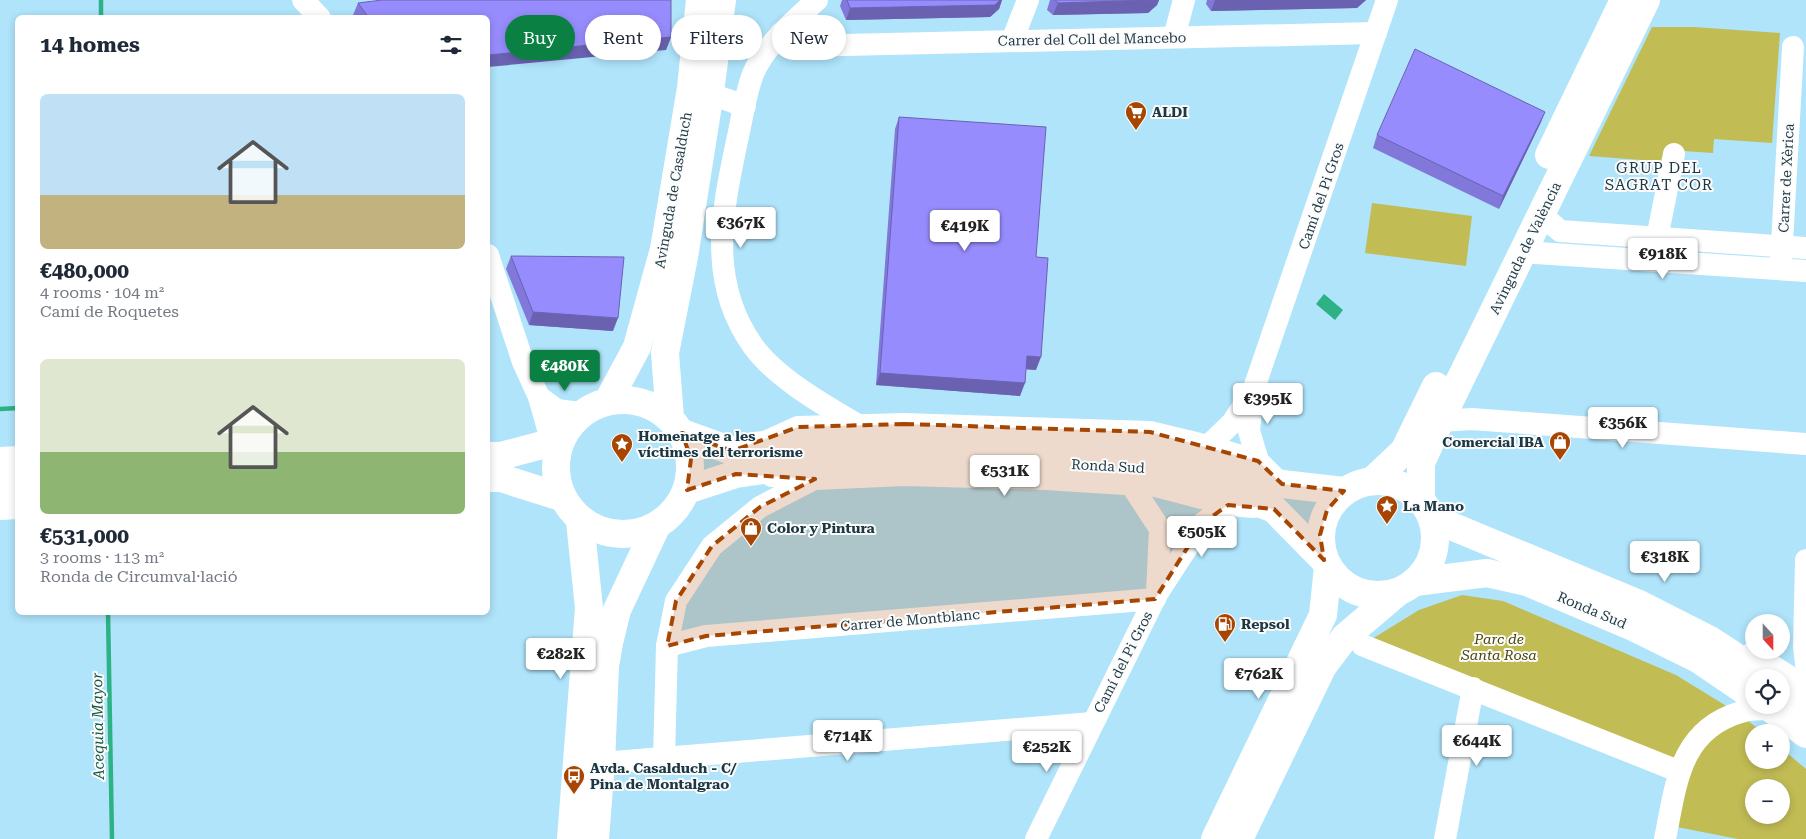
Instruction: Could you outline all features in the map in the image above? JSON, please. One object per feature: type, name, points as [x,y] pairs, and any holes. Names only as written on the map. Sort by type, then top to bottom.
[{"type":"main road","name":"Avinguda de Casalduch","points":[[608,401],[637,348],[664,249],[691,88],[700,0]]},
{"type":"main road","name":"Avinguda de Casalduch","points":[[676,425],[665,353],[684,257],[710,92],[722,0]]},
{"type":"main road","name":"Avinguda de València","points":[[1372,481],[1404,451],[1624,0]]},
{"type":"main road","name":"Avinguda de València","points":[[1426,509],[1422,463],[1440,421],[1646,0]]},
{"type":"main road","points":[[595,839],[601,762],[605,666],[615,618],[656,527],[677,508],[687,490],[691,459],[676,425],[643,402],[608,401],[581,413],[561,439],[555,467],[561,498],[580,521],[604,533],[630,535],[656,527]]},
{"type":"main road","name":"Ronda Sud","points":[[676,425],[732,451],[755,446],[906,438],[1046,441],[1150,448],[1206,460],[1278,496],[1326,564]]},
{"type":"main road","points":[[490,456],[501,456],[561,439]]},
{"type":"main road","name":"Ronda Sud","points":[[687,490],[736,474],[812,463],[907,460],[1153,468],[1203,481],[1278,496],[1344,491]]},
{"type":"main road","points":[[0,472],[15,472]]},
{"type":"main road","points":[[490,478],[501,478],[561,498]]},
{"type":"main road","points":[[1216,839],[1323,614],[1326,564],[1320,535],[1327,510],[1344,491],[1372,481],[1399,484],[1426,509],[1435,541],[1430,563],[1406,587],[1345,637],[1323,666],[1239,839]]},
{"type":"main road","points":[[0,494],[15,494]]},
{"type":"main road","name":"Ronda Sud","points":[[1426,509],[1499,548],[1639,604],[1710,640],[1745,669]]},
{"type":"main road","points":[[571,839],[589,608],[580,521]]},
{"type":"main road","points":[[1326,564],[1346,586],[1371,595],[1406,587]]},
{"type":"main road","name":"Ronda Sud","points":[[1406,587],[1487,573],[1527,582],[1631,626],[1745,680]]},
{"type":"main road","name":"Ronda Sud","points":[[1790,698],[1806,704]]},
{"type":"main road","name":"Ronda Sud","points":[[1790,714],[1806,734]]},
{"type":"street","points":[[303,0],[317,15]]},
{"type":"street","points":[[800,15],[817,0]]},
{"type":"street","points":[[1029,0],[1042,40]]},
{"type":"street","points":[[1012,41],[1029,0]]},
{"type":"street","points":[[1174,37],[1184,0]]},
{"type":"street","points":[[1192,0],[1192,10],[1202,37]]},
{"type":"street","name":"Camí del Pi Gros","points":[[1258,461],[1249,430],[1253,391],[1387,0]]},
{"type":"street","name":"Carrer del Coll del Mancebo","points":[[846,45],[1376,33]]},
{"type":"street","points":[[772,45],[754,73],[724,204],[722,260],[732,307],[753,346],[787,380],[858,426]]},
{"type":"street","name":"Carrer de Xèrica","points":[[1780,269],[1781,246],[1798,110],[1793,47]]},
{"type":"street","points":[[722,98],[745,106]]},
{"type":"street","points":[[1657,238],[1674,154]]},
{"type":"street","points":[[1541,214],[1560,231],[1806,248]]},
{"type":"street","points":[[1522,252],[1806,271]]},
{"type":"street","points":[[490,261],[523,362],[539,397],[548,429],[561,439]]},
{"type":"street","points":[[1457,386],[1472,407],[1806,431]]},
{"type":"street","name":"Camí del Pi Gros","points":[[1208,446],[1232,423],[1253,391]]},
{"type":"street","points":[[539,397],[557,410],[581,413]]},
{"type":"street","points":[[1440,421],[1472,419],[1806,444]]},
{"type":"street","name":"Ronda Sud","points":[[755,446],[798,427],[904,424],[1027,426],[1150,432],[1208,446],[1258,461],[1278,496]]},
{"type":"street","points":[[0,458],[15,457]]},
{"type":"street","points":[[736,474],[815,479],[905,475],[1046,479],[1132,486],[1156,486],[1228,505],[1278,496]]},
{"type":"street","points":[[664,758],[667,646],[676,602],[712,546],[760,507],[815,479]]},
{"type":"street","name":"Camí del Pi Gros","points":[[1132,486],[1160,529],[1156,596]]},
{"type":"street","name":"Camí del Pi Gros","points":[[1036,839],[1156,596],[1202,523],[1228,505]]},
{"type":"street","points":[[0,509],[15,508]]},
{"type":"street","points":[[1790,671],[1805,656],[1806,560]]},
{"type":"street","name":"Carrer de Montblanc","points":[[667,646],[706,636],[1156,596]]},
{"type":"street","points":[[1362,645],[1678,771]]},
{"type":"street","points":[[1444,839],[1473,688]]},
{"type":"street","name":"Ronda Sud","points":[[1790,689],[1806,688]]},
{"type":"street","points":[[1665,839],[1678,771],[1692,744],[1714,723],[1745,709]]},
{"type":"street","points":[[601,762],[1092,723]]},
{"type":"highlighted area","points":[[904,424],[1150,432],[1258,461],[1282,484],[1344,491],[1327,510],[1320,535],[1324,560],[1274,509],[1228,505],[1203,523],[1155,599],[706,636],[667,646],[676,601],[712,546],[760,507],[815,479],[736,474],[687,490],[691,459],[682,433],[732,451],[798,427]]},
{"type":"green space","points":[[1652,27],[1694,27],[1780,33],[1772,143],[1714,139],[1713,153],[1668,150],[1667,162],[1589,156]]},
{"type":"green space","points":[[1372,203],[1472,216],[1466,266],[1365,253]]},
{"type":"green space","name":"Parc de Santa Rosa","points":[[1462,595],[1503,601],[1676,675],[1741,715],[1752,724],[1745,724],[1745,769],[1790,769],[1790,756],[1806,769],[1806,839],[1738,839],[1677,827],[1687,765],[1367,642],[1419,610]]},
{"type":"shaded area","points":[[1324,294],[1343,310],[1335,320],[1316,304]]},
{"type":"building","points":[[382,0],[671,0],[671,37],[661,38],[661,15],[585,15],[585,45],[575,46],[575,15],[505,15],[505,53],[490,55],[490,15],[367,15],[358,3]]},
{"type":"building","points":[[847,0],[1000,0],[995,5],[850,8]]},
{"type":"building","points":[[1055,0],[1153,0],[1058,3]]},
{"type":"building","points":[[1415,49],[1545,112],[1503,196],[1377,135]]},
{"type":"building","points":[[899,117],[1046,127],[1036,257],[1048,258],[1041,357],[1027,356],[1025,383],[880,373]]},
{"type":"building","points":[[511,256],[624,257],[618,318],[533,312]]},
{"type":"waterway","name":"Acequia Mayor","points":[[101,0],[101,15]]},
{"type":"waterway","points":[[0,409],[15,408]]},
{"type":"waterway","name":"Acequia Mayor","points":[[108,615],[112,839]]},
{"type":"place","name":"ALDI","points":[[1136,131]]},
{"type":"place","name":"Comercial IBA","points":[[1560,461]]},
{"type":"place","name":"Homenatge a les víctimes del terrorisme","points":[[622,463]]},
{"type":"place","name":"La Mano","points":[[1387,525]]},
{"type":"place","name":"Color y Pintura","points":[[751,547]]},
{"type":"place","name":"Repsol","points":[[1225,643]]},
{"type":"place","name":"Avda. Casalduch - C/ Pina de Montalgrao","points":[[574,795]]},
{"type":"district","name":"GRUP DEL SAGRAT COR","points":[[1659,176]]}]
